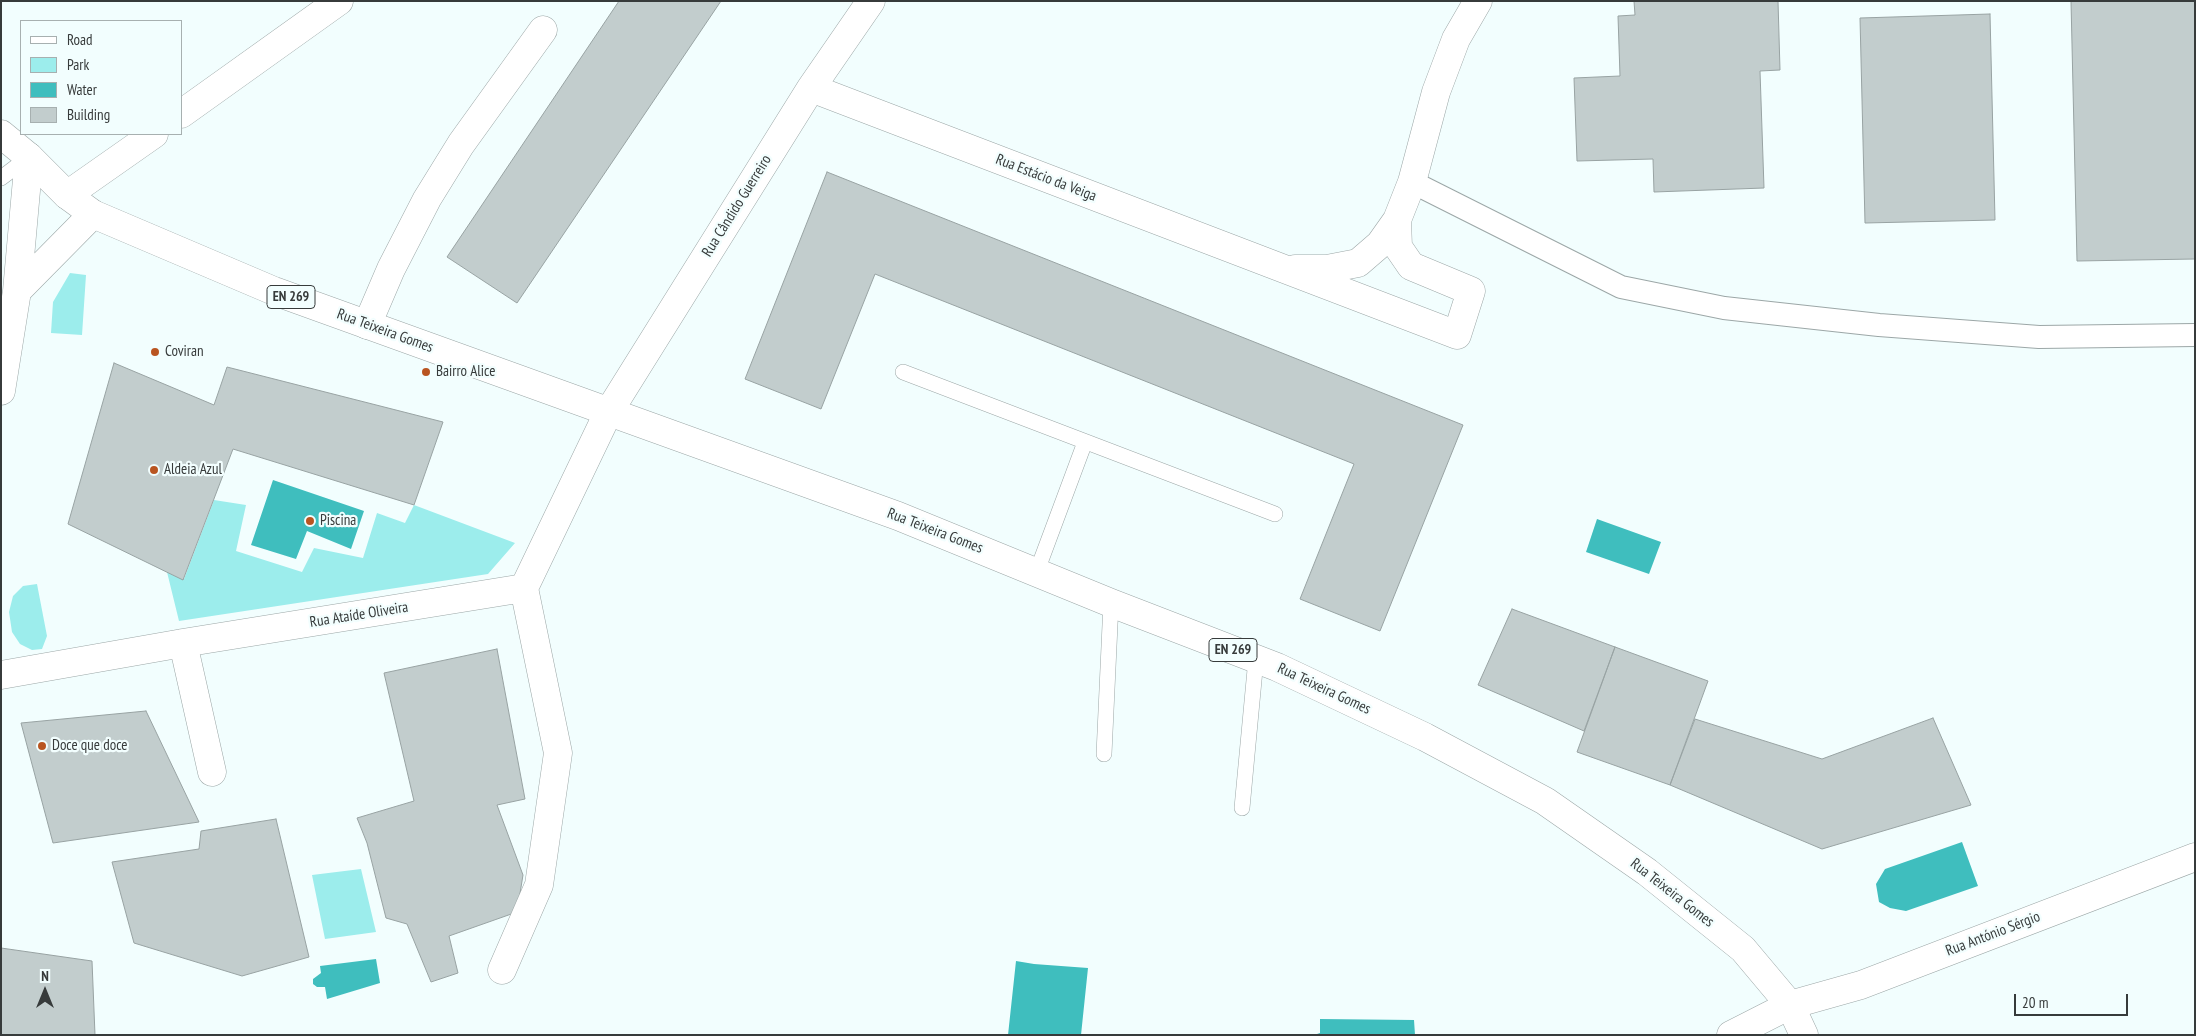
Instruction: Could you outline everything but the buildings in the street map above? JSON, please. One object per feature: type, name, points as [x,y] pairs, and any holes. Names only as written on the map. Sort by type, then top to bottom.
[{"type":"street","points":[[182,113],[339,1]]},
{"type":"street","name":"Rua Cândido Guerreiro","points":[[608,412],[811,88],[870,1]]},
{"type":"street","name":"Rua Estácio da Veiga","points":[[1282,269],[1327,269],[1358,262],[1380,244],[1396,220],[1412,182],[1436,92],[1456,39],[1478,1]]},
{"type":"street","points":[[367,324],[391,270],[427,199],[461,144],[543,30]]},
{"type":"street","name":"Rua Estácio da Veiga","points":[[811,88],[1457,335],[1471,291],[1411,266],[1398,247],[1396,220]]},
{"type":"street","name":"Rua Teixeira Gomes","points":[[1,134],[29,157],[67,196],[93,214],[274,291],[898,516],[1037,571],[1111,603],[1256,659],[1426,737],[1545,801],[1647,872],[1743,949],[1790,1005],[1804,1035]]},
{"type":"street","points":[[67,196],[153,135]]},
{"type":"street","points":[[1,391],[17,291],[29,157]]},
{"type":"street","points":[[1412,182],[1621,287],[1724,308],[1879,324],[2039,337],[2195,335]]},
{"type":"street","points":[[17,291],[93,214]]},
{"type":"street","points":[[502,970],[539,885],[558,753],[524,588],[608,412]]},
{"type":"street","name":"Rua Ataíde Oliveira","points":[[1,675],[184,643],[524,588]]},
{"type":"street","points":[[184,643],[212,772]]},
{"type":"street","name":"Rua António Sérgio","points":[[1731,1035],[1790,1005],[1861,985],[2195,857]]},
{"type":"lane","points":[[1,178],[29,157]]},
{"type":"lane","points":[[903,372],[1275,514]]},
{"type":"lane","points":[[1037,571],[1085,442]]},
{"type":"lane","points":[[1104,754],[1111,603]]},
{"type":"lane","points":[[1242,808],[1256,659]]},
{"type":"green space","points":[[70,273],[86,275],[82,335],[51,333],[53,302]]},
{"type":"green space","points":[[214,500],[246,505],[236,551],[302,572],[314,548],[363,558],[377,513],[405,523],[414,505],[515,543],[488,574],[179,621],[167,572],[184,579]]},
{"type":"green space","points":[[37,584],[47,636],[42,649],[32,650],[20,644],[12,632],[9,612],[13,596],[23,586]]},
{"type":"green space","points":[[361,869],[376,932],[325,939],[312,875]]},
{"type":"water","name":"Piscina","points":[[273,480],[364,511],[351,549],[307,531],[296,559],[251,545]]},
{"type":"water","points":[[1597,519],[1661,542],[1649,574],[1586,552]]},
{"type":"water","points":[[1962,842],[1978,886],[1906,911],[1890,908],[1879,902],[1876,884],[1885,869]]},
{"type":"water","points":[[376,959],[380,983],[327,999],[325,987],[317,987],[313,984],[313,979],[321,973],[320,966]]},
{"type":"water","points":[[1016,961],[1088,968],[1081,1035],[1008,1035]]},
{"type":"water","points":[[1320,1019],[1414,1020],[1415,1035],[1314,1035],[1320,1033]]},
{"type":"place","name":"Coviran","points":[[155,352]]},
{"type":"place","name":"Bairro Alice","points":[[426,372]]},
{"type":"place","name":"Aldeia Azul","points":[[154,470]]},
{"type":"place","name":"Piscina","points":[[310,521]]},
{"type":"place","name":"Doce que doce","points":[[42,746]]}]
